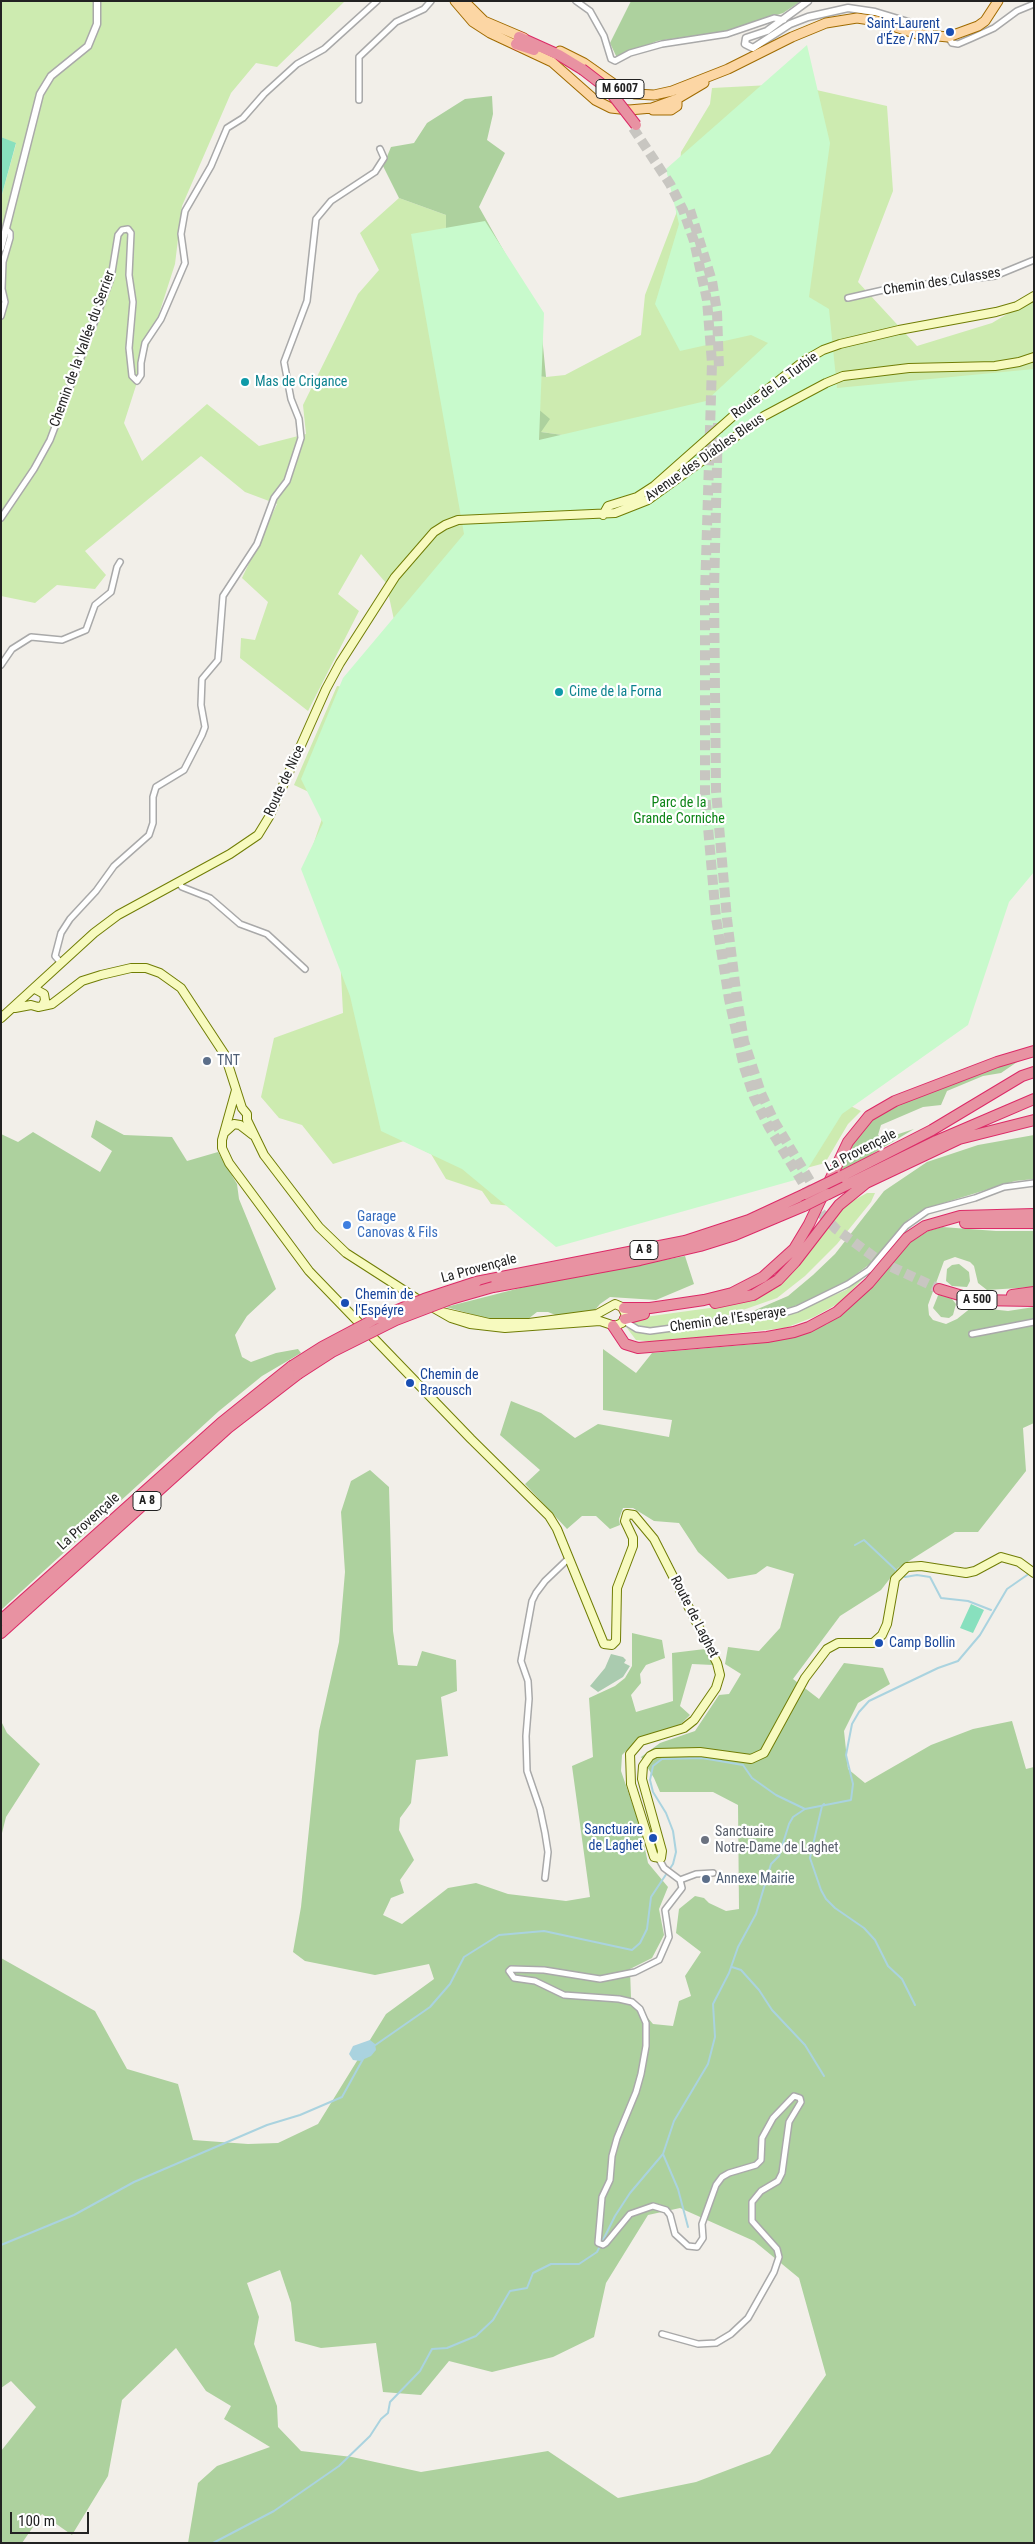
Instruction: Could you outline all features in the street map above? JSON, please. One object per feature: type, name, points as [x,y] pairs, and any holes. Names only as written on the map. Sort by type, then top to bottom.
[{"type":"highway","points":[[518,40],[559,55],[608,89],[635,126]]},
{"type":"highway","points":[[619,1320],[650,1308],[704,1300],[732,1292],[764,1277],[794,1249],[809,1224],[848,1142],[869,1116],[895,1101],[998,1062],[1034,1051]]},
{"type":"highway","name":"La Provençale","points":[[1,1633],[228,1428],[322,1347],[373,1320],[424,1299],[476,1282],[550,1266],[652,1248],[699,1237],[749,1220],[840,1177],[932,1130],[1022,1076],[1034,1072]]},
{"type":"highway","name":"La Provençale","points":[[1,1620],[220,1422],[295,1370],[396,1320],[451,1299],[492,1288],[691,1249],[735,1235],[804,1206],[936,1140],[1034,1099]]},
{"type":"highway","points":[[619,1320],[637,1315],[731,1301],[760,1291],[771,1285],[789,1270],[839,1205],[861,1186],[953,1142],[1034,1120]]},
{"type":"highway","points":[[619,1320],[626,1336],[644,1348],[768,1337],[809,1327],[837,1312],[860,1292],[907,1238],[925,1226],[937,1221],[960,1216],[1034,1214]]},
{"type":"highway","points":[[937,1221],[1034,1223]]},
{"type":"highway","name":"A 500","points":[[1034,1292],[1006,1296],[982,1295],[940,1287],[976,1300],[1034,1300]]},
{"type":"main road","name":"M 6007","points":[[455,1],[473,22],[490,33],[565,53],[626,92],[644,95],[662,94],[673,96],[677,99]]},
{"type":"main road","name":"M 6007","points":[[464,1],[484,21],[552,62],[587,94],[604,105],[619,109],[642,110],[677,99],[728,69],[814,27],[849,18],[877,21],[905,32],[948,37],[978,26],[985,21],[998,1]]},
{"type":"main road","name":"M 6007","points":[[662,94],[728,69]]},
{"type":"main road","name":"Route de La Turbie","points":[[603,515],[608,506],[631,499],[654,486],[732,417],[804,361],[823,350],[890,332],[996,312],[1017,306],[1034,296]]},
{"type":"main road","name":"Avenue des Diables Bleus","points":[[458,520],[603,515],[636,507],[764,416],[835,380],[864,372],[909,368],[995,366],[1034,357]]},
{"type":"main road","name":"Route de Nice","points":[[28,996],[61,963],[118,915],[246,844],[263,828],[326,689],[367,620],[396,577],[434,532],[458,520]]},
{"type":"main road","points":[[35,990],[44,998],[60,999],[82,981],[101,975],[131,968],[146,968],[160,973],[181,988],[211,1033],[230,1067],[242,1108],[246,1112],[238,1121]]},
{"type":"main road","points":[[13,1008],[31,1005],[38,1007],[44,998],[46,979]]},
{"type":"main road","points":[[1,1018],[28,996],[31,1005]]},
{"type":"main road","points":[[236,1090],[232,1109],[238,1121],[254,1136],[272,1166],[332,1241],[360,1262],[442,1312],[463,1322],[499,1328],[619,1320]]},
{"type":"main road","points":[[232,1109],[242,1108]]},
{"type":"main road","name":"Route de Laghet","points":[[238,1121],[223,1135],[224,1155],[247,1189],[309,1271],[549,1516],[557,1529],[602,1642],[612,1645],[617,1637],[617,1588],[634,1542],[625,1518],[627,1514],[634,1515],[654,1539],[720,1669],[720,1680],[716,1688],[694,1720],[684,1728],[641,1742],[630,1754],[630,1784],[651,1842],[652,1854],[659,1859]]},
{"type":"main road","points":[[442,1312],[481,1321],[508,1324],[590,1315],[615,1304],[619,1320]]},
{"type":"main road","points":[[605,1309],[619,1320]]},
{"type":"main road","points":[[659,1859],[662,1850],[642,1779],[643,1766],[646,1759],[656,1753],[700,1752],[750,1759],[764,1752],[805,1678],[827,1649],[838,1643],[873,1643],[882,1635],[887,1624],[899,1573],[916,1566],[970,1573],[1001,1558],[1012,1559],[1032,1572]]},
{"type":"street","points":[[1,248],[40,94],[51,76],[88,46],[97,24],[97,1]]},
{"type":"street","name":"Chemin de la Vallée du Serrier","points":[[1,518],[34,469],[50,440],[111,278],[118,235],[122,230],[128,229],[131,233],[129,275],[133,302],[130,348],[132,376],[137,381],[141,375],[141,362],[145,343],[161,319],[185,263],[181,234],[185,211],[211,166],[228,128],[243,118],[264,94],[297,64],[324,49],[377,1]]},
{"type":"street","points":[[359,100],[359,57],[396,22],[424,9],[431,1]]},
{"type":"street","points":[[576,1],[590,11],[604,36],[611,59],[614,62],[630,53],[662,44],[727,34],[774,18],[784,20]]},
{"type":"street","points":[[808,1],[767,31],[746,38],[745,44],[753,48],[790,24],[808,17],[848,8],[875,12],[928,28],[930,30],[929,36]]},
{"type":"street","points":[[948,37],[952,43],[958,44],[994,28],[1017,11],[1034,4]]},
{"type":"street","points":[[61,963],[55,956],[61,934],[70,919],[96,891],[114,866],[149,835],[153,823],[153,797],[156,787],[184,770],[202,735],[205,727],[201,705],[202,679],[218,660],[223,596],[257,544],[274,498],[287,481],[302,433],[284,372],[284,362],[307,301],[316,219],[331,201],[375,172],[384,158],[380,148]]},
{"type":"street","points":[[1,316],[5,302],[2,288],[3,262],[10,238],[10,233],[7,230]]},
{"type":"street","name":"Chemin des Culasses","points":[[848,298],[892,288],[995,276],[1034,260]]},
{"type":"street","points":[[1,665],[12,649],[31,637],[62,640],[86,630],[95,605],[110,592],[120,562]]},
{"type":"street","points":[[178,882],[182,887],[210,898],[240,924],[267,934],[305,969]]},
{"type":"street","name":"Chemin de l'Esperaye","points":[[619,1320],[637,1329],[650,1330],[784,1313],[797,1309],[848,1284],[869,1270],[906,1226],[927,1212],[975,1198],[1004,1187],[1034,1183]]},
{"type":"street","points":[[972,1334],[1034,1322]]},
{"type":"street","points":[[545,1878],[548,1852],[545,1833],[540,1809],[527,1772],[526,1736],[529,1699],[528,1681],[521,1661],[532,1601],[536,1592],[568,1559]]},
{"type":"street","points":[[659,1859],[664,1868],[680,1880]]},
{"type":"street","points":[[680,1880],[696,1874],[713,1873]]},
{"type":"street","points":[[662,2334],[698,2344],[716,2343],[731,2334],[748,2318],[774,2272],[779,2257],[777,2249],[752,2221],[752,2202],[761,2191],[778,2181],[782,2173],[789,2122],[801,2102],[800,2098],[794,2096],[773,2118],[762,2138],[761,2160],[756,2165],[729,2172],[716,2185],[702,2224],[703,2238],[697,2247],[688,2246],[675,2234],[670,2215],[666,2210],[653,2206],[630,2214],[603,2245],[598,2243],[602,2197],[610,2180],[612,2156],[641,2074],[646,2046],[646,2023],[640,2009],[632,2002],[618,1999],[564,1995],[535,1981],[514,1978],[509,1971],[511,1969],[544,1970],[600,1980],[635,1972],[659,1960],[669,1937],[665,1910],[667,1905],[680,1892],[680,1880]]},
{"type":"green space","name":"Parc de la Grande Corniche","points":[[1,1],[345,1],[277,67],[256,63],[231,93],[182,206],[175,264],[124,423],[142,461],[207,404],[259,446],[306,434],[303,405],[358,294],[379,270],[360,233],[399,198],[446,215],[445,359],[459,482],[570,436],[541,432],[518,392],[524,375],[546,377],[565,375],[641,335],[645,295],[676,214],[681,152],[710,104],[712,88],[790,84],[887,106],[893,191],[858,282],[917,346],[992,323],[1034,298],[1034,453],[836,1099],[861,1111],[848,1124],[825,1163],[773,1177],[534,1208],[491,1204],[482,1191],[446,1179],[431,1154],[404,1141],[333,1164],[302,1125],[279,1118],[261,1097],[274,1038],[343,1013],[340,955],[307,863],[328,801],[294,785],[337,686],[369,691],[396,629],[386,583],[361,554],[338,594],[359,611],[308,711],[240,658],[241,638],[255,640],[268,602],[242,578],[277,504],[245,492],[201,456],[85,551],[106,575],[95,589],[57,585],[35,603],[1,596],[1,198],[16,144],[1,137]]},
{"type":"green space","points":[[631,1],[801,1],[783,13],[728,31],[657,41],[617,58],[610,43]]},
{"type":"green space","name":"Parc de la Grande Corniche","points":[[807,45],[830,143],[809,297],[829,309],[837,388],[1034,369],[1034,872],[1009,902],[968,1025],[842,1114],[802,1178],[556,1247],[462,1169],[381,1131],[350,996],[301,869],[323,823],[301,779],[343,678],[464,534],[411,234],[485,221],[544,313],[539,440],[706,401],[768,343],[751,335],[680,351],[655,304],[679,224],[666,169]]},
{"type":"green space","points":[[492,96],[493,114],[487,140],[505,153],[479,207],[540,315],[546,377],[524,375],[518,392],[550,419],[541,432],[570,436],[562,479],[445,359],[446,215],[399,198],[383,166],[391,147],[414,143],[427,123],[465,99]]},
{"type":"green space","points":[[1,137],[16,143],[1,198]]},
{"type":"green space","points":[[1023,1058],[1001,1073],[983,1076],[947,1091],[941,1105],[923,1107],[881,1125],[878,1135],[883,1139],[914,1129],[859,1162],[834,1173],[846,1149],[875,1116],[891,1107],[1006,1062]]},
{"type":"green space","points":[[96,1120],[124,1135],[172,1137],[187,1161],[218,1152],[237,1184],[239,1199],[276,1289],[247,1316],[235,1335],[242,1357],[251,1362],[276,1353],[298,1349],[301,1353],[262,1376],[219,1411],[1,1610],[1,1134],[18,1142],[33,1132],[100,1172],[112,1151],[91,1137]]},
{"type":"green space","points":[[1034,1135],[1034,1179],[1015,1181],[924,1209],[909,1219],[870,1264],[840,1286],[784,1311],[739,1317],[788,1296],[835,1254],[884,1191],[927,1162],[978,1145]]},
{"type":"green space","points":[[867,1193],[875,1193],[871,1202],[837,1244],[805,1276],[777,1298],[720,1318],[652,1328],[638,1327],[631,1322],[637,1318],[717,1307],[759,1296],[839,1211]]},
{"type":"green space","points":[[942,1227],[996,1231],[1034,1231],[1034,1287],[987,1290],[978,1283],[974,1266],[970,1262],[955,1257],[944,1261],[928,1305],[929,1315],[933,1320],[946,1324],[957,1319],[972,1307],[1008,1311],[1034,1307],[1034,1423],[1023,1428],[1026,1471],[978,1532],[955,1532],[898,1568],[881,1590],[840,1616],[793,1679],[819,1699],[844,1663],[883,1668],[890,1684],[858,1703],[844,1731],[848,1769],[865,1783],[931,1745],[973,1729],[1012,1721],[1026,1769],[1034,1767],[1034,2543],[188,2543],[198,2483],[217,2466],[270,2447],[224,2419],[231,2406],[206,2391],[176,2348],[122,2400],[108,2476],[72,2535],[42,2514],[22,2543],[1,2543],[1,2451],[36,2407],[11,2381],[1,2388],[1,1958],[95,2011],[127,2069],[178,2084],[193,2140],[248,2144],[278,2143],[318,2124],[386,2014],[434,1979],[429,1964],[375,1975],[305,1961],[293,1952],[301,1907],[319,1731],[339,1642],[345,1572],[341,1512],[351,1481],[370,1470],[389,1487],[393,1631],[398,1665],[417,1666],[422,1651],[456,1660],[457,1691],[441,1697],[448,1756],[416,1760],[411,1803],[400,1818],[399,1830],[414,1860],[400,1880],[404,1893],[391,1898],[383,1915],[402,1924],[448,1888],[476,1883],[508,1894],[566,1901],[590,1897],[572,1766],[593,1757],[589,1698],[615,1686],[625,1678],[632,1666],[632,1633],[662,1640],[665,1658],[646,1665],[640,1674],[641,1683],[631,1695],[636,1712],[673,1701],[672,1653],[705,1649],[713,1665],[692,1664],[680,1706],[690,1715],[680,1725],[640,1737],[622,1755],[621,1771],[640,1826],[648,1863],[668,1887],[659,1909],[664,1935],[652,1958],[630,1969],[631,1998],[653,2024],[673,2026],[679,2001],[691,1996],[685,1976],[701,1952],[676,1933],[679,1909],[695,1896],[704,1898],[709,1903],[726,1911],[739,1909],[738,1805],[713,1792],[660,1792],[641,1757],[660,1743],[695,1731],[719,1695],[729,1694],[741,1674],[725,1664],[728,1647],[759,1651],[780,1628],[794,1574],[767,1566],[756,1574],[728,1579],[698,1552],[679,1523],[654,1521],[633,1508],[623,1508],[619,1519],[620,1525],[610,1529],[596,1516],[582,1516],[567,1529],[525,1484],[540,1470],[500,1435],[511,1401],[541,1413],[575,1438],[598,1424],[669,1437],[672,1420],[603,1410],[603,1349],[636,1373],[652,1353],[753,1344],[796,1336],[827,1324],[853,1305],[912,1241],[928,1231]],"holes":[[[680,2208],[754,2241],[799,2278],[826,2375],[770,2454],[696,2482],[618,2498],[548,2451],[421,2472],[352,2457],[301,2451],[278,2427],[277,2406],[254,2344],[259,2317],[247,2283],[280,2270],[291,2303],[295,2341],[321,2348],[376,2343],[383,2392],[421,2395],[449,2361],[492,2372],[553,2357],[594,2337],[606,2283],[648,2215]]]},
{"type":"green space","points":[[685,1256],[694,1284],[656,1300],[610,1297],[594,1311],[558,1316],[548,1312],[537,1312],[528,1319],[508,1320],[493,1320],[446,1307],[528,1286]]},
{"type":"green space","points":[[959,1264],[969,1272],[970,1281],[967,1287],[952,1286],[946,1281],[947,1269],[952,1265]]},
{"type":"green space","points":[[872,1269],[841,1302],[814,1317],[785,1328],[654,1342],[636,1340],[627,1328],[640,1332],[653,1332],[790,1314],[846,1290]]},
{"type":"green space","points":[[939,1293],[952,1299],[956,1304],[953,1315],[949,1318],[941,1317],[933,1308]]},
{"type":"green space","points":[[971,1604],[984,1610],[973,1633],[960,1628]]},
{"type":"green space","points":[[611,1654],[623,1657],[626,1660],[624,1663],[630,1666],[623,1677],[598,1692],[590,1686],[605,1668]]},
{"type":"green space","points":[[1,1721],[7,1733],[40,1764],[6,1817],[1,1837]]},
{"type":"water","points":[[370,2040],[375,2044],[376,2050],[371,2056],[360,2061],[353,2060],[349,2054],[353,2046]]},
{"type":"waterway","points":[[855,1545],[864,1540],[898,1572]]},
{"type":"waterway","points":[[374,2046],[430,2007],[450,1984],[464,1957],[499,1935],[544,1931],[632,1950],[640,1943],[647,1929],[651,1897],[673,1864],[676,1852],[673,1831],[666,1813],[653,1792],[650,1780],[653,1766],[662,1759],[702,1758],[743,1765],[752,1778],[776,1795],[805,1809],[851,1800],[853,1784],[846,1755],[852,1724],[859,1712],[869,1701],[938,1668],[958,1661],[980,1635],[1007,1589],[1030,1573]]},
{"type":"waterway","points":[[902,1575],[905,1577],[917,1575],[930,1577],[941,1598],[968,1601],[991,1610]]},
{"type":"waterway","points":[[824,1804],[810,1858],[821,1890],[826,1899],[835,1908],[864,1928],[875,1940],[888,1966],[902,1979],[915,2005]]},
{"type":"waterway","points":[[213,2543],[274,2511],[339,2466],[370,2436],[381,2419],[388,2413],[390,2402],[420,2371],[432,2349],[447,2348],[476,2336],[493,2320],[510,2291],[527,2288],[533,2273],[551,2264],[579,2264],[597,2252],[615,2216],[630,2193],[663,2154],[674,2121],[708,2064],[715,2037],[713,2004],[729,1973],[738,1947],[756,1914],[771,1864],[779,1856],[789,1824],[793,1817],[805,1809]]},
{"type":"waterway","points":[[732,1967],[741,1970],[759,1990],[772,2010],[805,2045],[824,2076]]},
{"type":"waterway","points":[[1,2245],[74,2215],[134,2182],[267,2125],[300,2115],[342,2097],[363,2059]]},
{"type":"waterway","points":[[663,2154],[678,2189],[688,2227]]},
{"type":"tunnel","points":[[633,128],[670,184],[683,210],[694,241],[707,300],[712,363],[705,594],[705,793],[716,918],[729,999],[744,1067],[754,1097],[769,1127],[821,1213],[836,1229],[881,1262],[939,1289]]},
{"type":"tunnel","points":[[690,210],[712,281],[717,312],[719,369]]},
{"type":"tunnel","points":[[718,423],[714,591],[716,791],[727,919],[737,999],[744,1041],[761,1093],[774,1121],[819,1196]]},
{"type":"place","name":"Saint-Laurent d'Éze / RN7","points":[[950,32]]},
{"type":"place","name":"Mas de Crigance","points":[[245,382]]},
{"type":"place","name":"Cime de la Forna","points":[[559,692]]},
{"type":"place","name":"TNT","points":[[207,1061]]},
{"type":"place","name":"Garage Canovas & Fils","points":[[347,1225]]},
{"type":"place","name":"Chemin de l'Espéyre","points":[[345,1303]]},
{"type":"place","name":"Chemin de Braousch","points":[[410,1383]]},
{"type":"place","name":"Camp Bollin","points":[[879,1643]]},
{"type":"place","name":"Sanctuaire de Laghet","points":[[653,1838]]},
{"type":"place","name":"Sanctuaire Notre-Dame de Laghet","points":[[705,1840]]},
{"type":"place","name":"Annexe Mairie","points":[[706,1879]]}]
